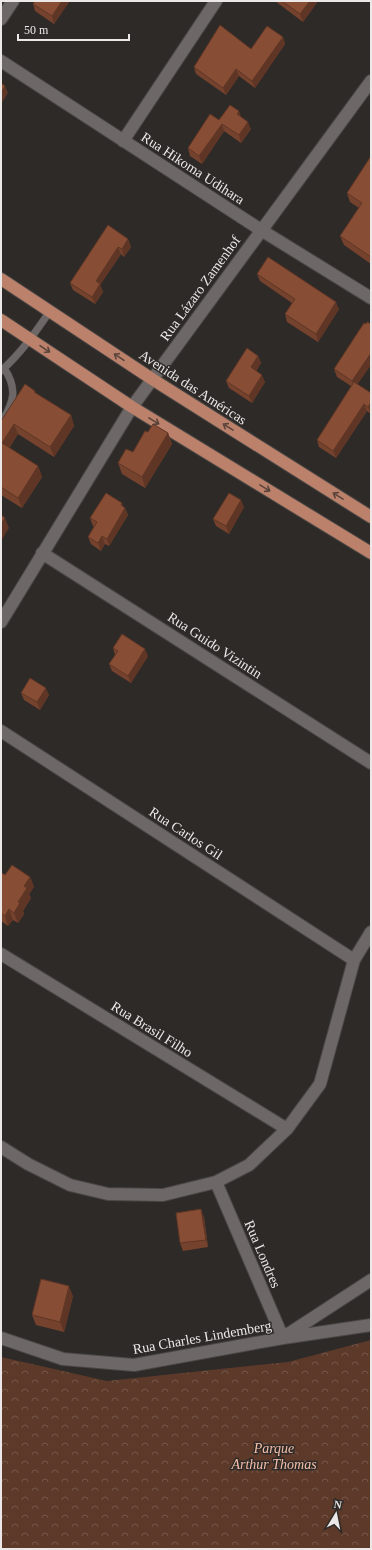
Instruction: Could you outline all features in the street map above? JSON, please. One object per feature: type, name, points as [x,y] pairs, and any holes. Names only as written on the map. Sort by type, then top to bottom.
[{"type":"main road","name":"Avenida das Américas","points":[[1,279],[152,379],[371,517]]},
{"type":"main road","points":[[1,320],[132,407],[371,553]]},
{"type":"street","points":[[1,19],[13,1]]},
{"type":"street","points":[[123,141],[216,1]]},
{"type":"street","name":"Rua Hikoma Udihara","points":[[1,61],[261,230],[371,298]]},
{"type":"street","name":"Rua Lázaro Zamenhof","points":[[1,622],[132,407],[261,230],[370,85]]},
{"type":"street","name":"Rua Guido Vizintin","points":[[42,553],[371,763]]},
{"type":"street","name":"Rua Carlos Gil","points":[[1,731],[354,960]]},
{"type":"street","points":[[1,1147],[28,1164],[70,1185],[108,1194],[163,1195],[216,1182],[249,1165],[287,1129],[320,1084],[354,960],[371,932]]},
{"type":"street","name":"Rua Brasil Filho","points":[[1,954],[287,1129]]},
{"type":"street","name":"Rua Londres","points":[[216,1182],[283,1338]]},
{"type":"street","name":"Rua Charles Lindemberg","points":[[1,1338],[63,1359],[134,1365],[283,1338],[371,1280]]},
{"type":"street","points":[[283,1338],[371,1325]]},
{"type":"lane","points":[[1,423],[14,397],[12,380],[3,369],[16,358],[31,340],[50,311]]},
{"type":"green space","name":"Parque Arthur Thomas","points":[[371,1340],[371,1549],[1,1549],[1,1357],[107,1381],[288,1362]]},
{"type":"building","points":[[35,1],[62,1],[52,16],[33,4]]},
{"type":"building","points":[[282,1],[310,1],[300,14]]},
{"type":"building","points":[[220,25],[251,49],[267,26],[283,37],[252,81],[236,69],[223,88],[194,67]]},
{"type":"building","points":[[1,83],[5,86],[1,93]]},
{"type":"building","points":[[230,105],[239,111],[237,114],[248,122],[239,135],[222,124],[199,156],[188,148],[210,114],[219,120]]},
{"type":"building","points":[[371,156],[371,257],[340,236],[362,203],[347,193]]},
{"type":"building","points":[[108,225],[128,239],[122,249],[118,247],[96,281],[100,284],[92,297],[70,283]]},
{"type":"building","points":[[268,257],[336,302],[316,334],[285,314],[295,299],[257,274]]},
{"type":"building","points":[[367,322],[371,324],[371,353],[352,381],[334,369],[364,323],[366,324]]},
{"type":"building","points":[[247,348],[258,356],[251,367],[262,375],[249,396],[226,381]]},
{"type":"building","points":[[354,382],[371,393],[371,402],[368,407],[364,404],[333,451],[317,440]]},
{"type":"building","points":[[25,384],[35,391],[34,392],[71,415],[50,447],[14,424],[2,443],[38,466],[18,498],[1,487],[1,421]]},
{"type":"building","points":[[153,424],[168,433],[142,477],[118,463],[126,449],[133,452],[145,431],[148,432]]},
{"type":"building","points":[[106,493],[122,503],[121,505],[125,508],[107,539],[102,536],[98,543],[88,537],[97,522],[90,518]]},
{"type":"building","points":[[229,493],[241,500],[226,526],[213,519]]},
{"type":"building","points":[[1,515],[5,518],[1,524]]},
{"type":"building","points":[[122,634],[145,649],[128,676],[109,664],[118,651],[113,648]]},
{"type":"building","points":[[30,678],[46,688],[37,702],[21,693]]},
{"type":"building","points":[[12,865],[30,877],[24,886],[27,888],[18,902],[20,903],[14,913],[9,909],[5,916],[1,913],[1,875],[2,873],[5,875]]},
{"type":"building","points":[[201,1209],[206,1240],[180,1243],[176,1213]]},
{"type":"building","points":[[41,1279],[69,1286],[60,1322],[32,1315]]}]
